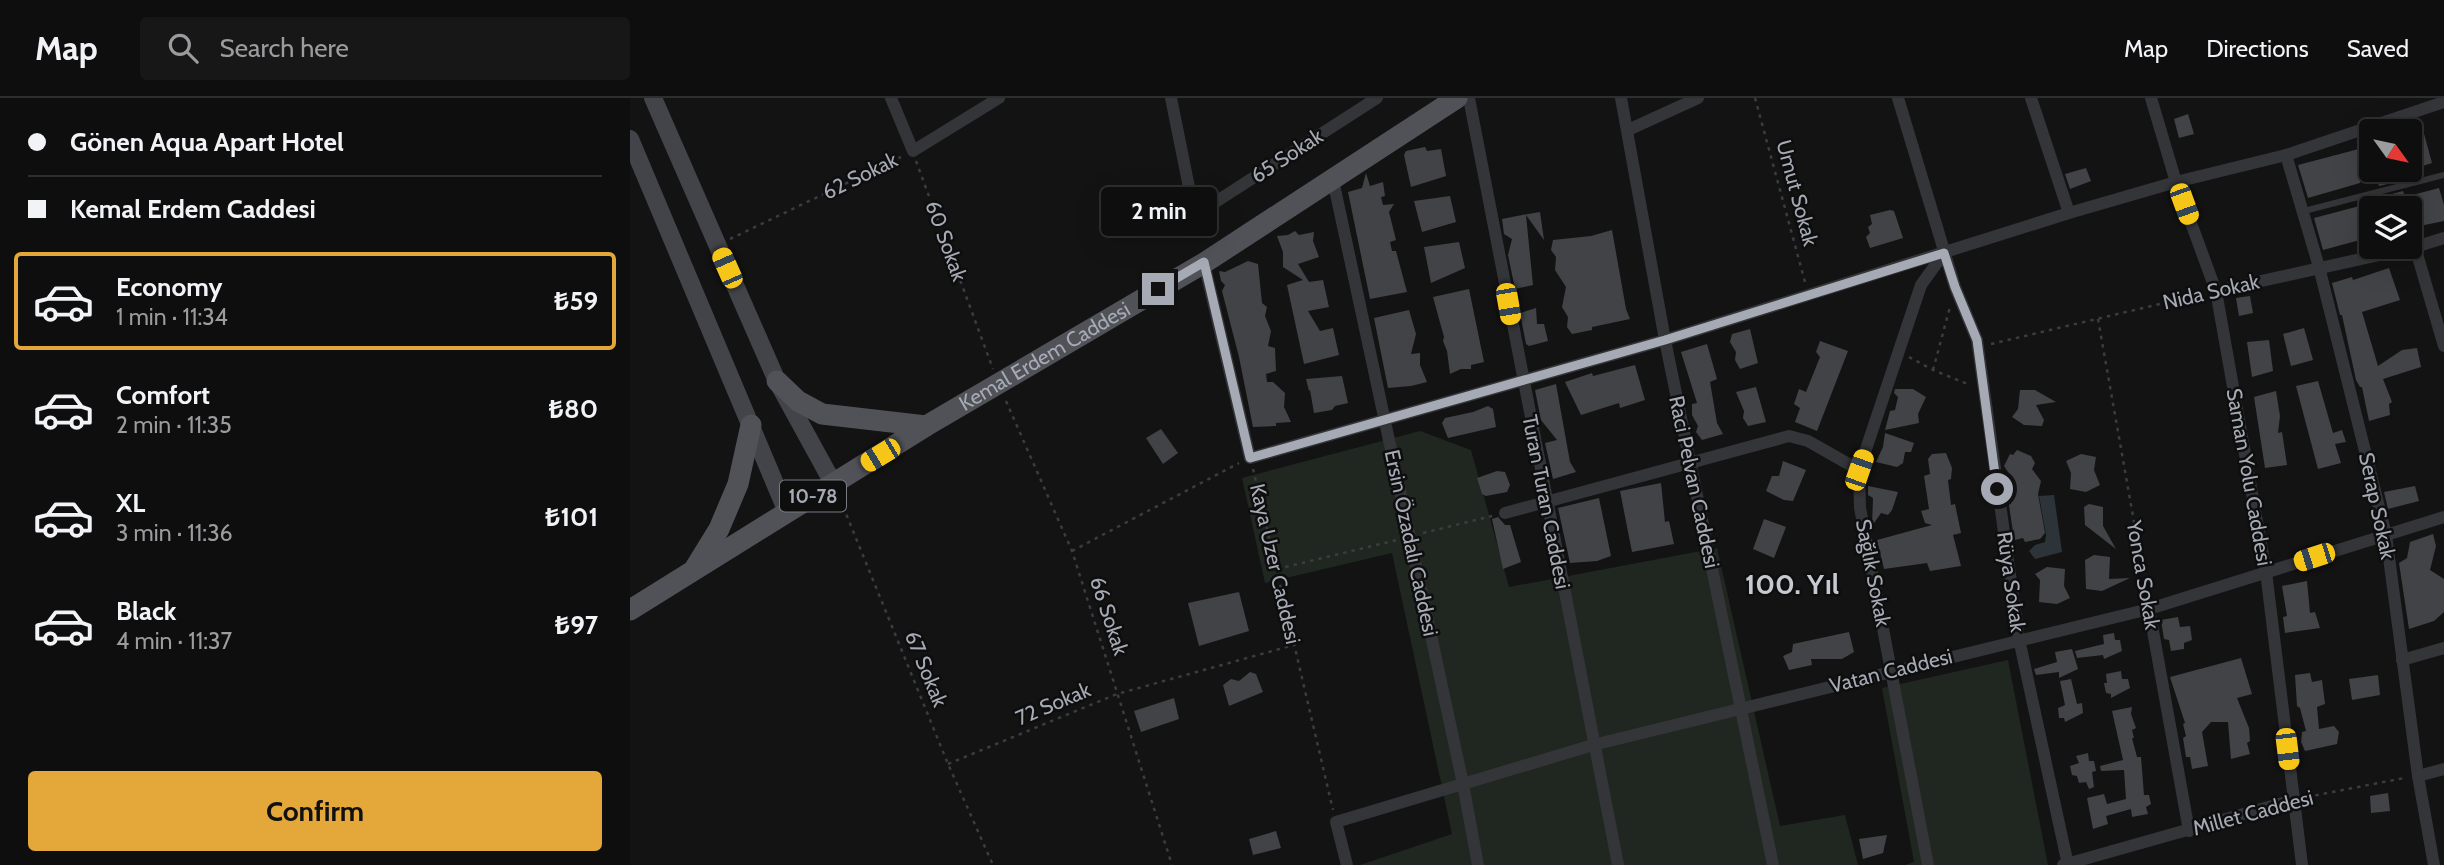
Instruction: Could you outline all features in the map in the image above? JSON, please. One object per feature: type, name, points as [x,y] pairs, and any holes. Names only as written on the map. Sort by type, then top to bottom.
[{"type":"main road","points":[[653,98],[777,381],[833,483]]},
{"type":"main road","name":"Kemal Erdem Caddesi","points":[[630,610],[926,426],[1204,262],[1457,98]]},
{"type":"main road","points":[[630,139],[787,512]]},
{"type":"main road","points":[[777,381],[798,401],[822,414],[926,426]]},
{"type":"main road","points":[[692,572],[719,529],[738,484],[751,425]]},
{"type":"street","points":[[891,98],[912,151]]},
{"type":"street","name":"62 Sokak","points":[[912,151],[999,98]]},
{"type":"street","name":"65 Sokak","points":[[1171,98],[1193,207],[1214,203],[1377,98]]},
{"type":"street","name":"Turan Turan Caddesi","points":[[1469,98],[1618,865]]},
{"type":"street","name":"Raci Pelvan Caddesi","points":[[1621,98],[1665,340],[1773,865]]},
{"type":"street","points":[[1628,131],[1698,98]]},
{"type":"street","name":"Rüya Sokak","points":[[1898,98],[1955,287],[1977,340],[2019,639],[2066,865]]},
{"type":"street","points":[[2031,98],[2069,213]]},
{"type":"street","name":"Saman Yolu Caddesi","points":[[2151,98],[2176,182],[2216,291],[2266,572],[2302,865]]},
{"type":"street","points":[[1250,458],[1665,340],[2069,213],[2176,182],[2286,155],[2444,102]]},
{"type":"street","name":"Serap Sokak","points":[[2286,155],[2319,267],[2386,534],[2418,776],[2434,865]]},
{"type":"street","name":"Ersin Özadalı Caddesi","points":[[1333,180],[1478,865]]},
{"type":"street","name":"Nida Sokak","points":[[2422,245],[2444,238]]},
{"type":"street","name":"Sağlık Sokak","points":[[1928,865],[1860,508],[1859,470],[1921,285],[1944,253]]},
{"type":"street","name":"Nida Sokak","points":[[2216,291],[2359,259]]},
{"type":"street","points":[[2419,259],[2444,345]]},
{"type":"street","name":"Kaya Uzer Caddesi","points":[[1204,262],[1250,458]]},
{"type":"street","points":[[1505,513],[1789,436],[1808,441],[1859,470]]},
{"type":"street","name":"Vatan Caddesi","points":[[1336,822],[1593,745],[2150,609],[2444,517]]},
{"type":"street","name":"Yonca Sokak","points":[[2150,609],[2189,831]]},
{"type":"street","points":[[2402,660],[2444,648]]},
{"type":"street","points":[[2418,776],[2444,769]]},
{"type":"street","name":"Millet Caddesi","points":[[2066,865],[2294,800]]},
{"type":"street","points":[[1336,822],[1346,865]]},
{"type":"lane","points":[[2303,212],[2444,175]]},
{"type":"path","name":"Umut Sokak","points":[[1755,98],[1808,296]]},
{"type":"path","name":"62 Sokak","points":[[717,245],[912,151]]},
{"type":"path","name":"60 Sokak","points":[[912,151],[998,384]]},
{"type":"path","points":[[1933,370],[1955,287]]},
{"type":"path","name":"Nida Sokak","points":[[1978,347],[2216,291]]},
{"type":"path","name":"Yonca Sokak","points":[[2098,319],[2150,609]]},
{"type":"path","points":[[1899,352],[1933,370],[1983,389]]},
{"type":"path","name":"66 Sokak","points":[[998,384],[1072,551],[1172,865]]},
{"type":"path","points":[[1072,551],[1250,458]]},
{"type":"path","name":"Kaya Uzer Caddesi","points":[[1250,458],[1336,822]]},
{"type":"path","name":"67 Sokak","points":[[833,483],[948,764],[993,865]]},
{"type":"path","points":[[1276,570],[1505,513]]},
{"type":"path","name":"72 Sokak","points":[[948,764],[1117,694],[1294,645]]},
{"type":"path","name":"Millet Caddesi","points":[[2294,800],[2418,776]]},
{"type":"shaded area","points":[[1420,431],[1471,450],[1509,587],[1717,548],[1780,826],[1845,815],[1858,865],[1360,865],[1452,834],[1392,553],[1265,583],[1242,478]]},
{"type":"shaded area","points":[[2054,495],[2062,552],[2035,559],[2029,551],[2035,545],[2045,542],[2046,535],[2039,496]]},
{"type":"shaded area","points":[[2008,660],[2048,865],[1905,865],[1914,862],[1882,688]]},
{"type":"building","points":[[2188,114],[2194,134],[2179,138],[2174,119]]},
{"type":"building","points":[[2422,130],[2432,163],[2422,166]]},
{"type":"building","points":[[1425,147],[1427,151],[1441,149],[1446,176],[1411,187],[1404,155],[1406,151]]},
{"type":"building","points":[[2359,149],[2360,183],[2308,198],[2298,165]]},
{"type":"building","points":[[2086,168],[2091,181],[2070,189],[2065,174]]},
{"type":"building","points":[[1366,173],[1370,186],[1383,182],[1383,205],[1394,204],[1389,212],[1396,240],[1390,242],[1392,251],[1396,251],[1407,292],[1370,299],[1348,192],[1362,188]]},
{"type":"building","points":[[2378,182],[2396,182],[2379,186]]},
{"type":"building","points":[[2439,188],[2444,205],[2444,221],[2422,226],[2422,196],[2409,196]]},
{"type":"building","points":[[2403,191],[2405,196],[2385,196]]},
{"type":"building","points":[[1450,196],[1456,222],[1422,232],[1414,201]]},
{"type":"building","points":[[2359,206],[2359,240],[2323,250],[2314,218]]},
{"type":"building","points":[[1894,211],[1903,238],[1870,248],[1866,237],[1870,233],[1868,227],[1872,224],[1870,215]]},
{"type":"building","points":[[1540,212],[1544,240],[1526,215],[1533,285],[1515,289],[1508,255],[1512,239],[1504,234],[1502,219]]},
{"type":"building","points":[[1612,230],[1630,319],[1572,334],[1567,327],[1568,317],[1562,307],[1566,287],[1555,270],[1556,257],[1551,250],[1553,240],[1591,236]]},
{"type":"building","points":[[1295,231],[1299,235],[1314,232],[1313,241],[1319,257],[1298,264],[1309,282],[1323,280],[1329,307],[1308,311],[1320,331],[1333,328],[1339,355],[1304,364],[1287,285],[1303,280],[1283,267],[1283,252],[1277,236]]},
{"type":"building","points":[[1459,242],[1465,268],[1431,283],[1424,247]]},
{"type":"building","points":[[1248,261],[1258,264],[1262,303],[1267,307],[1265,316],[1271,331],[1268,346],[1275,348],[1276,371],[1266,374],[1267,382],[1273,382],[1285,393],[1284,407],[1291,422],[1276,423],[1276,426],[1253,427],[1222,291],[1225,285],[1221,281],[1219,271],[1225,272]]},
{"type":"building","points":[[2389,268],[2400,300],[2362,312],[2378,366],[2402,350],[2417,348],[2421,367],[2383,379],[2392,402],[2389,404],[2390,415],[2369,421],[2332,283],[2352,277],[2353,280]]},
{"type":"building","points":[[1469,289],[1484,362],[1471,365],[1471,369],[1461,369],[1450,374],[1444,337],[1433,297]]},
{"type":"building","points":[[2250,296],[2253,313],[2239,316],[2236,298]]},
{"type":"building","points":[[1536,308],[1537,324],[1544,324],[1548,341],[1529,346],[1526,344],[1520,313]]},
{"type":"building","points":[[1409,310],[1416,334],[1411,354],[1420,353],[1420,365],[1427,382],[1388,388],[1374,318]]},
{"type":"building","points":[[2304,328],[2313,360],[2291,366],[2283,334]]},
{"type":"building","points":[[1750,329],[1758,363],[1740,369],[1735,360],[1736,352],[1730,342],[1732,334]]},
{"type":"building","points":[[2269,340],[2273,371],[2252,377],[2247,342]]},
{"type":"building","points":[[1820,341],[1848,351],[1817,431],[1795,422],[1800,408],[1794,404],[1799,389],[1806,392],[1820,357],[1816,352]]},
{"type":"building","points":[[1707,344],[1717,379],[1710,382],[1717,423],[1723,434],[1702,440],[1696,432],[1698,426],[1692,415],[1692,404],[1697,403],[1681,352]]},
{"type":"building","points":[[1635,365],[1645,400],[1620,408],[1619,403],[1581,415],[1565,382],[1592,373],[1593,376]]},
{"type":"building","points":[[1342,376],[1348,403],[1335,406],[1332,410],[1314,413],[1306,379]]},
{"type":"building","points":[[2318,381],[2333,433],[2342,430],[2346,442],[2335,444],[2341,463],[2318,469],[2296,386]]},
{"type":"building","points":[[1556,384],[1570,462],[1576,472],[1553,479],[1545,443],[1557,440],[1541,420],[1535,390]]},
{"type":"building","points":[[1756,387],[1766,422],[1748,426],[1736,392]]},
{"type":"building","points":[[1895,389],[1913,389],[1926,397],[1918,414],[1919,423],[1885,430],[1890,411],[1895,410],[1898,397],[1894,393]]},
{"type":"building","points":[[2020,390],[2035,390],[2056,402],[2036,405],[2044,420],[2042,426],[2024,425],[2012,417],[2018,409]]},
{"type":"building","points":[[2276,391],[2280,416],[2278,433],[2282,432],[2287,465],[2265,468],[2254,397]]},
{"type":"building","points":[[1488,406],[1493,409],[1496,427],[1448,438],[1442,423],[1445,418]]},
{"type":"building","points":[[1161,429],[1178,453],[1163,464],[1146,438]]},
{"type":"building","points":[[1885,433],[1914,443],[1911,452],[1905,452],[1903,463],[1897,467],[1876,462],[1883,447]]},
{"type":"building","points":[[2017,450],[2031,456],[2035,463],[2032,469],[2041,481],[2038,494],[2045,533],[2040,539],[2025,542],[2023,538],[2015,540],[2007,492],[2011,488],[2006,482],[2008,472],[2004,466],[2010,454],[2013,455]]},
{"type":"building","points":[[1946,453],[1952,468],[1951,479],[1948,480],[1951,505],[1955,504],[1961,533],[1953,535],[1961,566],[1930,571],[1927,563],[1884,569],[1877,540],[1932,525],[1925,523],[1921,511],[1929,509],[1924,476],[1930,474],[1928,459],[1932,454]]},
{"type":"building","points":[[2081,454],[2096,457],[2094,470],[2100,485],[2086,492],[2070,489],[2071,473],[2066,461]]},
{"type":"building","points":[[1783,461],[1806,470],[1793,501],[1784,500],[1766,491],[1772,476],[1779,476]]},
{"type":"building","points":[[1497,471],[1505,472],[1510,485],[1507,492],[1486,496],[1482,494],[1477,478]]},
{"type":"building","points":[[1661,483],[1665,522],[1669,521],[1674,544],[1632,552],[1620,491]]},
{"type":"building","points":[[1868,486],[1898,492],[1892,510],[1888,515],[1881,513],[1872,526],[1873,498],[1868,495]]},
{"type":"building","points":[[2415,486],[2419,501],[2388,509],[2384,492]]},
{"type":"building","points":[[1599,498],[1611,556],[1597,561],[1570,563],[1558,508]]},
{"type":"building","points":[[2089,504],[2103,507],[2103,526],[2116,549],[2085,525],[2084,507]]},
{"type":"building","points":[[1498,517],[1505,525],[1510,525],[1521,562],[1503,569],[1492,519]]},
{"type":"building","points":[[1764,519],[1786,527],[1774,558],[1753,549]]},
{"type":"building","points":[[2433,534],[2436,546],[2430,570],[2444,579],[2444,612],[2434,621],[2409,629],[2399,563],[2407,558],[2410,542]]},
{"type":"building","points":[[2094,555],[2110,557],[2109,579],[2130,578],[2102,591],[2086,589],[2085,560]]},
{"type":"building","points":[[2047,567],[2065,569],[2064,586],[2070,598],[2057,604],[2039,602],[2040,580],[2035,574]]},
{"type":"building","points":[[2307,581],[2310,613],[2315,612],[2320,628],[2285,633],[2283,617],[2287,616],[2282,586]]},
{"type":"building","points":[[1239,592],[1249,631],[1199,646],[1188,603]]},
{"type":"building","points":[[2178,617],[2180,627],[2190,626],[2192,640],[2184,643],[2184,649],[2171,651],[2169,640],[2164,639],[2161,620]]},
{"type":"building","points":[[1849,632],[1854,652],[1842,659],[1811,659],[1812,665],[1789,670],[1783,656],[1792,652],[1793,644]]},
{"type":"building","points":[[2114,633],[2115,640],[2120,640],[2122,651],[2104,659],[2103,655],[2077,658],[2075,651],[2104,644],[2103,635]]},
{"type":"building","points":[[2072,649],[2078,669],[2059,678],[2059,672],[2036,675],[2034,669],[2057,662],[2055,652]]},
{"type":"building","points":[[2241,658],[2252,694],[2237,698],[2249,728],[2250,741],[2247,743],[2250,754],[2231,759],[2228,722],[2211,722],[2202,732],[2208,766],[2192,769],[2190,757],[2186,757],[2183,738],[2186,736],[2185,723],[2170,677]]},
{"type":"building","points":[[2121,671],[2122,679],[2128,679],[2130,688],[2111,698],[2111,694],[2106,693],[2106,674]]},
{"type":"building","points":[[1250,672],[1256,674],[1263,692],[1229,706],[1223,685],[1231,679],[1239,681]]},
{"type":"building","points":[[2310,673],[2312,682],[2322,680],[2325,704],[2317,707],[2319,729],[2334,726],[2339,732],[2337,744],[2305,751],[2301,742],[2302,732],[2306,731],[2300,708],[2297,706],[2295,675]]},
{"type":"building","points":[[2378,675],[2380,695],[2352,700],[2349,679]]},
{"type":"building","points":[[2071,679],[2077,704],[2082,703],[2083,713],[2065,722],[2064,718],[2059,718],[2058,708],[2065,705],[2060,681]]},
{"type":"building","points":[[1174,698],[1179,719],[1141,732],[1134,711]]},
{"type":"building","points":[[2132,707],[2131,714],[2136,728],[2132,730],[2132,738],[2137,757],[2141,757],[2144,795],[2149,795],[2151,804],[2146,807],[2148,814],[2132,817],[2131,809],[2106,816],[2108,824],[2093,829],[2087,798],[2104,794],[2107,804],[2126,799],[2124,770],[2101,771],[2100,766],[2123,760],[2112,711]]},
{"type":"building","points":[[2088,753],[2089,761],[2094,761],[2096,771],[2092,772],[2094,787],[2089,789],[2086,782],[2079,783],[2077,776],[2072,775],[2070,766],[2079,763],[2076,756]]},
{"type":"building","points":[[2388,793],[2390,811],[2371,813],[2370,796]]},
{"type":"building","points":[[1276,831],[1281,848],[1253,855],[1249,839]]},
{"type":"building","points":[[1887,835],[1883,853],[1863,859],[1859,839]]},
{"type":"district","name":"100. Yıl","points":[[1792,584]]},
{"type":"route","points":[[1158,289],[1204,262],[1250,458],[1665,340],[1944,253],[1977,340],[1997,489]]}]
